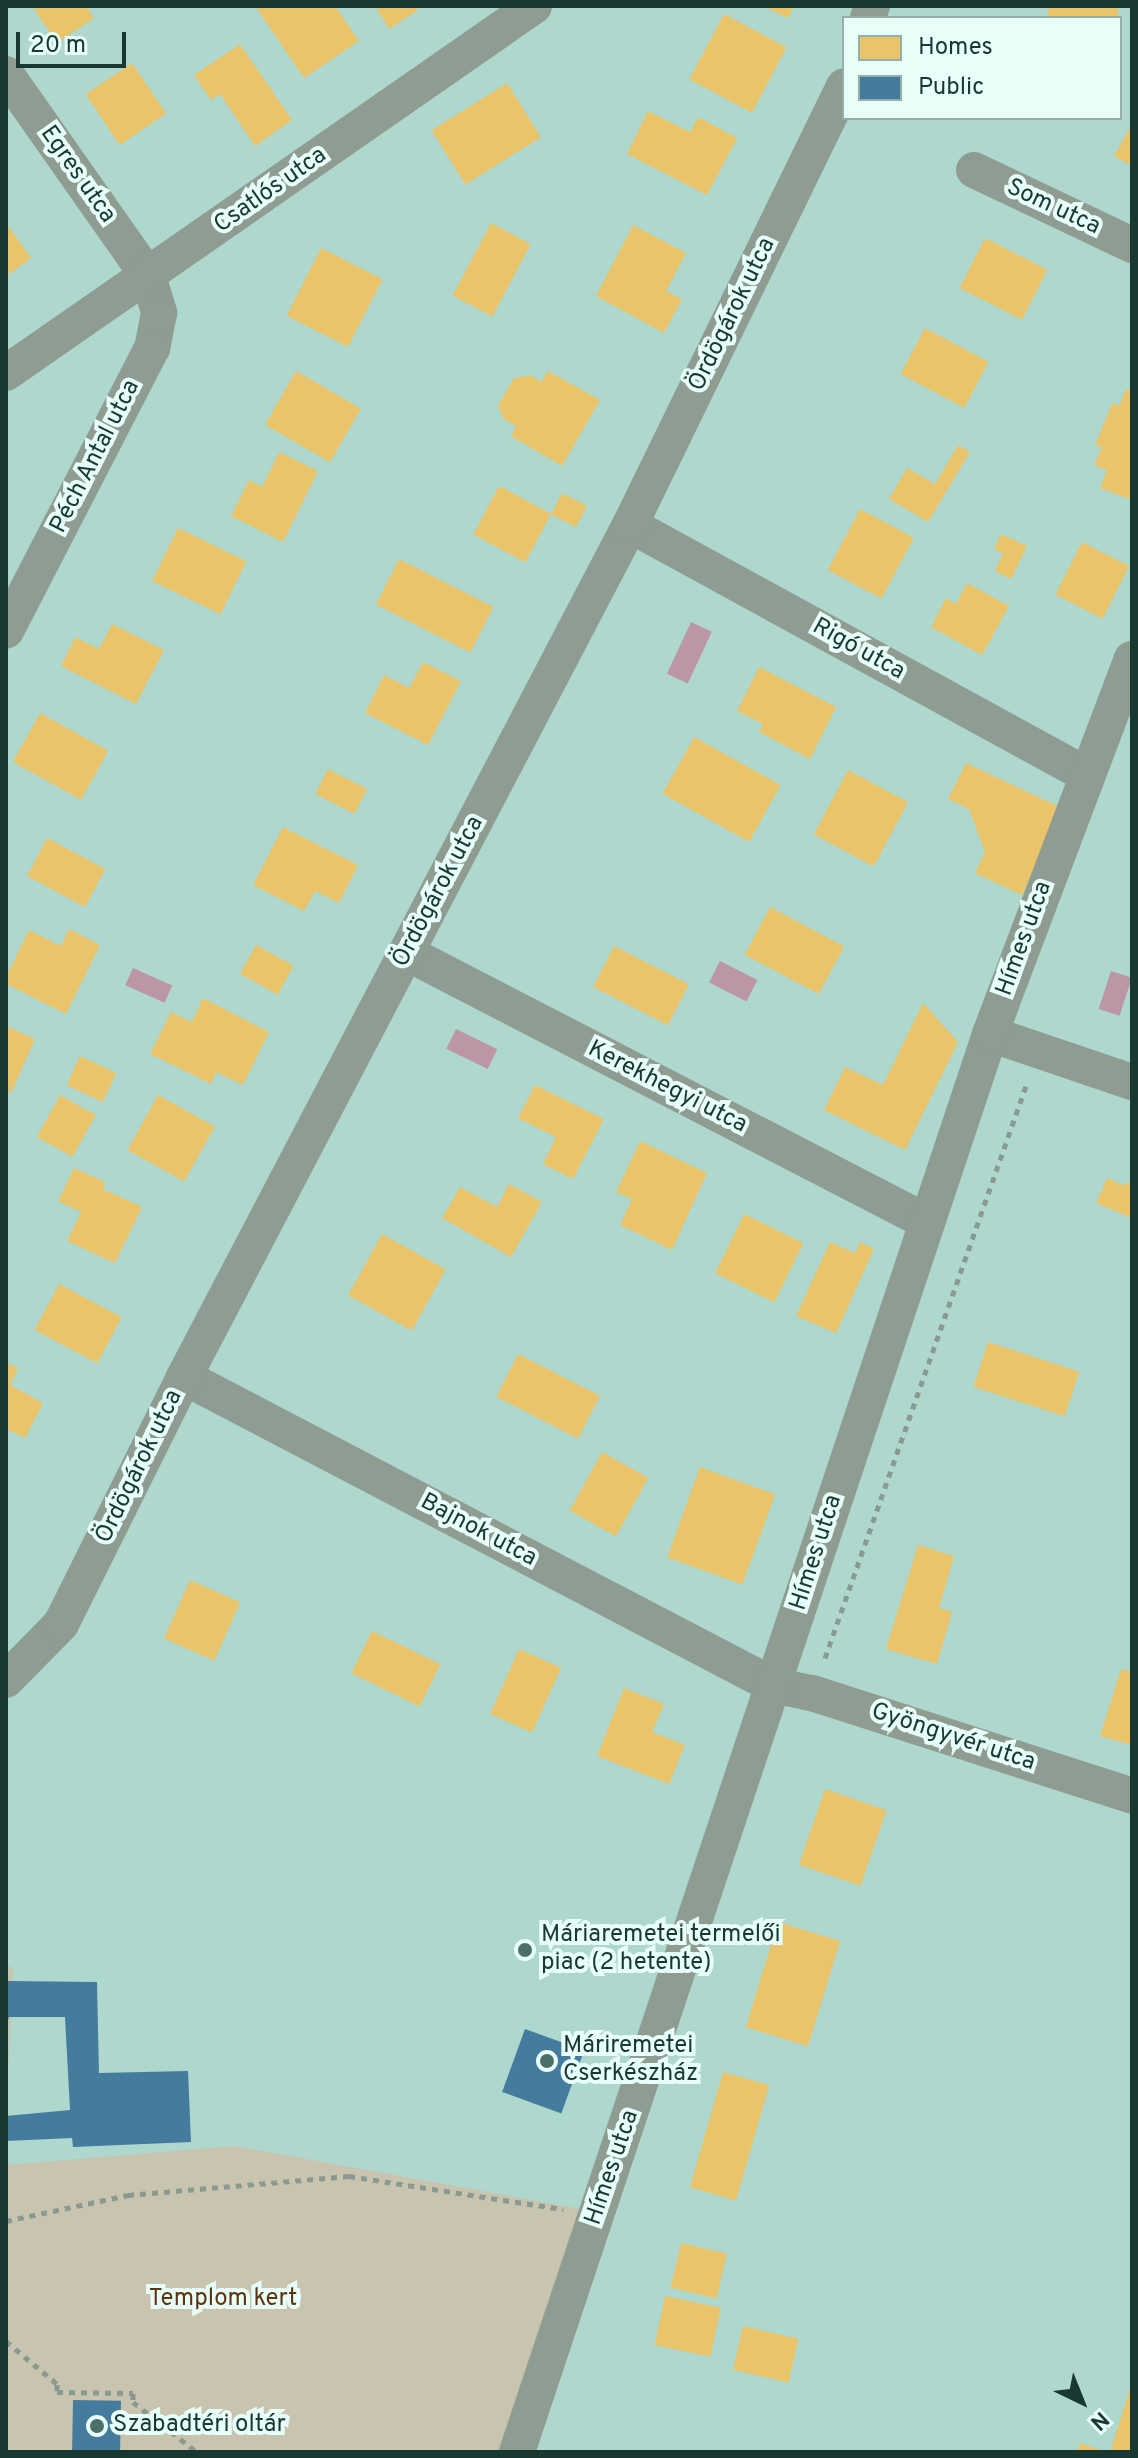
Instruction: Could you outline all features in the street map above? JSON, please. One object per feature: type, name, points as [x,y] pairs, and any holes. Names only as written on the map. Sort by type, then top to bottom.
[{"type":"street","name":"Csatlós utca","points":[[6,373],[534,6]]},
{"type":"street","name":"Egres utca","points":[[6,74],[148,276]]},
{"type":"street","name":"Ördögárok utca","points":[[6,1680],[61,1624],[184,1377],[630,525],[842,90]]},
{"type":"street","name":"Som utca","points":[[974,170],[1132,245]]},
{"type":"street","name":"Péch Antal utca","points":[[6,631],[152,348],[159,313],[148,276]]},
{"type":"street","name":"Rigó utca","points":[[630,525],[1087,775]]},
{"type":"street","name":"Hímes utca","points":[[517,2452],[990,1034],[1132,659]]},
{"type":"street","name":"Kerekhegyi utca","points":[[407,953],[927,1222]]},
{"type":"street","points":[[990,1034],[1132,1082]]},
{"type":"street","name":"Bajnok utca","points":[[184,1377],[773,1685]]},
{"type":"street","name":"Gyöngyvér utca","points":[[773,1685],[812,1693],[1132,1796]]},
{"type":"path","points":[[812,1693],[972,1251],[1037,1050]]},
{"type":"path","points":[[6,2221],[128,2195],[349,2176],[422,2183],[597,2215]]},
{"type":"path","points":[[6,2341],[57,2384],[57,2392],[133,2393],[133,2402],[197,2452]]},
{"type":"green space","points":[[6,1966],[13,1967],[6,2122]]},
{"type":"green space","name":"Templom kert","points":[[235,2146],[581,2209],[503,2452],[6,2452],[6,2165]]},
{"type":"shaded area","points":[[691,622],[712,632],[688,683],[667,674]]},
{"type":"shaded area","points":[[720,961],[757,980],[747,1001],[709,982]]},
{"type":"shaded area","points":[[133,968],[172,985],[165,1003],[125,985]]},
{"type":"shaded area","points":[[1111,971],[1132,978],[1120,1016],[1099,1009]]},
{"type":"shaded area","points":[[456,1029],[497,1049],[488,1069],[446,1049]]},
{"type":"building: Homes","points":[[39,6],[86,6],[94,18],[57,43],[34,9]]},
{"type":"building: Homes","points":[[255,6],[335,6],[359,41],[304,78]]},
{"type":"building: Homes","points":[[375,6],[416,6],[418,10],[389,29]]},
{"type":"building: Homes","points":[[762,6],[794,6],[788,18]]},
{"type":"building: Homes","points":[[1048,6],[1118,6],[1118,16],[1048,16]]},
{"type":"building: Homes","points":[[724,14],[787,47],[752,113],[689,79]]},
{"type":"building: Homes","points":[[240,44],[292,120],[255,146],[220,94],[211,100],[194,75]]},
{"type":"building: Homes","points":[[132,63],[166,114],[120,145],[86,94]]},
{"type":"building: Homes","points":[[507,83],[541,137],[465,184],[432,130]]},
{"type":"building: Homes","points":[[648,111],[690,132],[698,117],[737,138],[707,195],[627,154]]},
{"type":"building: Homes","points":[[1132,124],[1132,166],[1114,156]]},
{"type":"building: Homes","points":[[6,223],[31,258],[6,276]]},
{"type":"building: Homes","points":[[491,223],[531,244],[492,317],[453,295]]},
{"type":"building: Homes","points":[[633,225],[686,253],[666,291],[682,299],[664,333],[596,296]]},
{"type":"building: Homes","points":[[985,238],[1047,270],[1022,320],[960,288]]},
{"type":"building: Homes","points":[[321,248],[382,279],[348,347],[286,316]]},
{"type":"building: Homes","points":[[925,328],[989,362],[964,408],[901,374]]},
{"type":"building: Homes","points":[[296,371],[361,408],[330,462],[265,425]]},
{"type":"building: Homes","points":[[548,371],[600,400],[562,466],[511,436],[516,426],[504,419],[498,406],[513,379],[530,375],[541,382]]},
{"type":"building: Homes","points":[[1126,389],[1132,391],[1132,500],[1100,488],[1107,470],[1094,465],[1102,447],[1095,445],[1112,403],[1119,406]]},
{"type":"building: Homes","points":[[958,445],[970,452],[928,522],[889,499],[907,468],[935,484]]},
{"type":"building: Homes","points":[[279,452],[318,471],[283,542],[231,516],[249,480],[262,487]]},
{"type":"building: Homes","points":[[499,486],[551,514],[525,562],[473,535]]},
{"type":"building: Homes","points":[[562,493],[587,506],[576,527],[551,514]]},
{"type":"building: Homes","points":[[860,509],[914,538],[881,599],[828,570]]},
{"type":"building: Homes","points":[[178,528],[246,561],[220,614],[152,581]]},
{"type":"building: Homes","points":[[1001,534],[1027,546],[1011,579],[995,571],[1003,553],[994,549]]},
{"type":"building: Homes","points":[[1082,542],[1129,566],[1102,619],[1055,595]]},
{"type":"building: Homes","points":[[399,559],[493,607],[470,653],[376,604]]},
{"type":"building: Homes","points":[[967,583],[1009,606],[982,655],[931,627],[946,598],[956,604]]},
{"type":"building: Homes","points":[[112,624],[164,650],[136,704],[61,666],[75,637],[99,649]]},
{"type":"building: Homes","points":[[423,662],[461,681],[428,745],[365,713],[384,675],[409,688]]},
{"type":"building: Homes","points":[[759,667],[836,707],[810,759],[759,732],[763,724],[737,711]]},
{"type":"building: Homes","points":[[40,713],[108,751],[81,800],[13,762]]},
{"type":"building: Homes","points":[[694,737],[781,785],[749,842],[662,794]]},
{"type":"building: Homes","points":[[966,763],[1062,808],[1022,895],[975,873],[985,852],[969,809],[948,799]]},
{"type":"building: Homes","points":[[328,769],[367,789],[354,814],[315,794]]},
{"type":"building: Homes","points":[[848,770],[908,802],[874,866],[814,834]]},
{"type":"building: Homes","points":[[283,827],[358,865],[339,903],[315,891],[304,911],[253,885]]},
{"type":"building: Homes","points":[[47,838],[105,869],[85,907],[27,876]]},
{"type":"building: Homes","points":[[770,907],[844,946],[819,994],[745,955]]},
{"type":"building: Homes","points":[[69,929],[100,945],[66,1014],[6,984],[6,977],[29,930],[61,946]]},
{"type":"building: Homes","points":[[256,945],[294,966],[278,995],[240,974]]},
{"type":"building: Homes","points":[[614,946],[689,984],[668,1025],[593,987]]},
{"type":"building: Homes","points":[[203,998],[269,1032],[243,1085],[216,1072],[211,1084],[150,1054],[171,1012],[192,1022]]},
{"type":"building: Homes","points":[[923,1003],[958,1042],[905,1150],[824,1110],[845,1067],[883,1085]]},
{"type":"building: Homes","points":[[6,1026],[35,1039],[11,1093],[6,1090]]},
{"type":"building: Homes","points":[[80,1056],[116,1073],[103,1102],[66,1085]]},
{"type":"building: Homes","points":[[535,1085],[604,1119],[573,1179],[543,1164],[556,1137],[518,1118]]},
{"type":"building: Homes","points":[[60,1095],[96,1115],[73,1157],[37,1137]]},
{"type":"building: Homes","points":[[158,1095],[215,1127],[184,1182],[127,1150]]},
{"type":"building: Homes","points":[[640,1141],[707,1173],[672,1250],[620,1225],[632,1199],[616,1192]]},
{"type":"building: Homes","points":[[74,1168],[105,1182],[103,1189],[142,1207],[115,1263],[67,1241],[81,1212],[58,1201]]},
{"type":"building: Homes","points":[[1107,1178],[1123,1185],[1132,1181],[1132,1218],[1096,1203]]},
{"type":"building: Homes","points":[[509,1184],[542,1202],[511,1257],[442,1218],[460,1187],[497,1207]]},
{"type":"building: Homes","points":[[744,1214],[803,1243],[774,1302],[715,1273]]},
{"type":"building: Homes","points":[[382,1234],[446,1269],[412,1331],[348,1295]]},
{"type":"building: Homes","points":[[830,1242],[855,1253],[860,1242],[874,1249],[836,1333],[796,1316]]},
{"type":"building: Homes","points":[[59,1284],[122,1317],[97,1363],[35,1330]]},
{"type":"building: Homes","points":[[988,1342],[1079,1372],[1065,1416],[973,1387]]},
{"type":"building: Homes","points":[[518,1354],[600,1396],[578,1439],[496,1397]]},
{"type":"building: Homes","points":[[6,1362],[18,1369],[10,1385],[43,1403],[25,1438],[6,1429]]},
{"type":"building: Homes","points":[[602,1452],[648,1478],[616,1536],[570,1511]]},
{"type":"building: Homes","points":[[700,1467],[775,1494],[742,1585],[667,1557]]},
{"type":"building: Homes","points":[[918,1545],[954,1556],[939,1608],[952,1612],[937,1664],[886,1649]]},
{"type":"building: Homes","points":[[190,1580],[240,1602],[214,1661],[164,1638]]},
{"type":"building: Homes","points":[[372,1631],[440,1664],[420,1707],[351,1673]]},
{"type":"building: Homes","points":[[519,1649],[561,1668],[532,1733],[490,1714]]},
{"type":"building: Homes","points":[[1121,1669],[1132,1672],[1132,1745],[1100,1736]]},
{"type":"building: Homes","points":[[624,1688],[664,1704],[652,1732],[685,1745],[669,1784],[597,1756]]},
{"type":"building: Homes","points":[[825,1789],[886,1810],[860,1886],[799,1865]]},
{"type":"building: Homes","points":[[778,1922],[840,1941],[808,2046],[746,2027]]},
{"type":"building: Homes","points":[[723,2072],[769,2085],[736,2201],[690,2187]]},
{"type":"building: Homes","points":[[681,2243],[727,2254],[716,2298],[671,2288]]},
{"type":"building: Homes","points":[[665,2296],[721,2308],[710,2357],[655,2345]]},
{"type":"building: Homes","points":[[743,2326],[799,2339],[788,2383],[733,2370]]},
{"type":"building: Homes","points":[[1131,2386],[1132,2452],[1110,2452]]},
{"type":"building: Homes","points":[[1080,2443],[1104,2451],[1104,2452],[1077,2452]]},
{"type":"building: Public","points":[[6,1981],[97,1982],[99,2073],[188,2071],[191,2142],[73,2147],[72,2138],[6,2141],[6,2116],[70,2110],[65,2017],[9,2017],[6,2026]]},
{"type":"building: Public","name":"Máriremetei Cserkészház","points":[[525,2029],[584,2051],[561,2114],[502,2092]]},
{"type":"building: Public","name":"Szabadtéri oltár","points":[[73,2400],[121,2401],[120,2452],[72,2452]]},
{"type":"place","name":"Máriaremetei termelői piac (2 hetente)","points":[[525,1950]]},
{"type":"place","name":"Máriremetei Cserkészház","points":[[547,2061]]},
{"type":"place","name":"Szabadtéri oltár","points":[[97,2426]]}]
